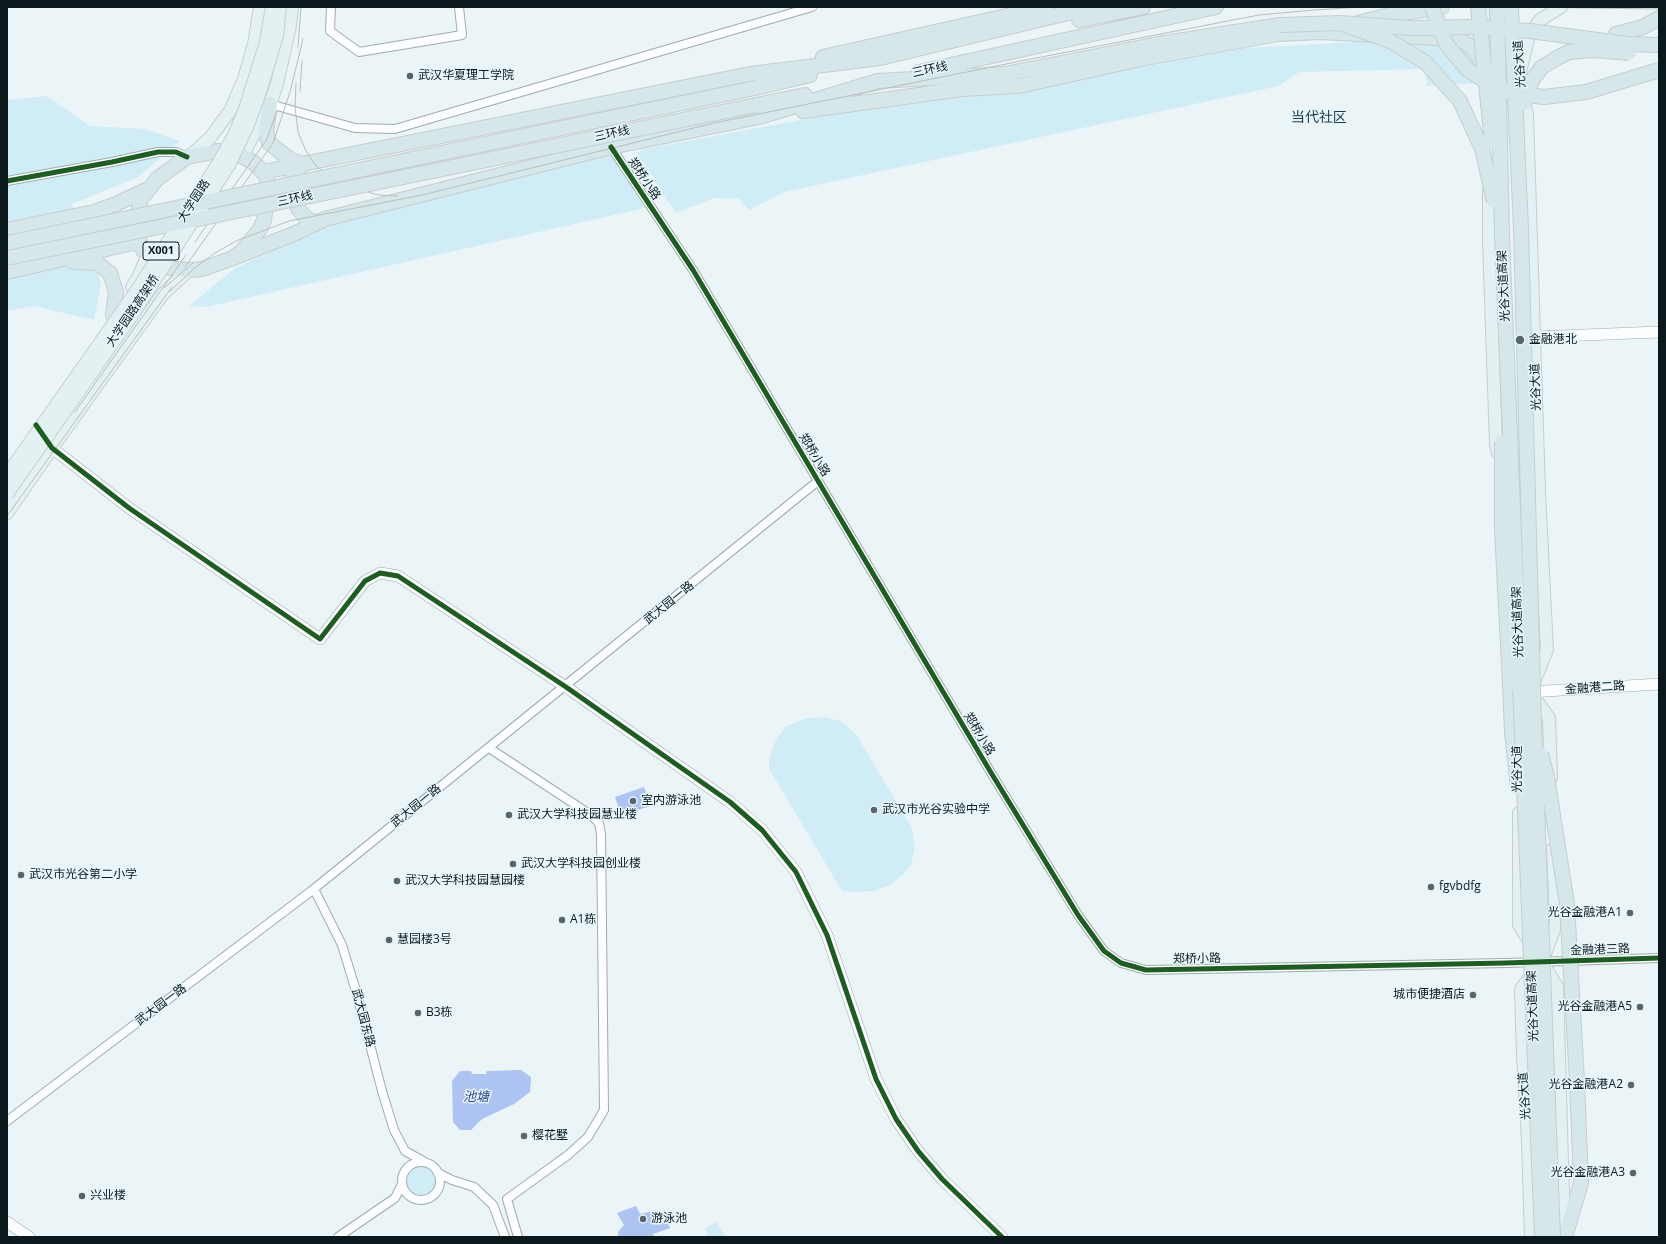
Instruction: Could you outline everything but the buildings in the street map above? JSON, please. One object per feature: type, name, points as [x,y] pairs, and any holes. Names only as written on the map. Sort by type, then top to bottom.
[{"type":"highway","points":[[263,172],[746,75],[1048,7]]},
{"type":"highway","points":[[1033,10],[1061,7]]},
{"type":"highway","points":[[746,75],[880,58],[1093,7]]},
{"type":"highway","name":"三环线","points":[[7,244],[754,88],[880,58],[1143,7]]},
{"type":"highway","name":"三环线","points":[[7,258],[757,111],[878,81],[1216,7]]},
{"type":"highway","points":[[1432,7],[1446,44],[1466,69],[1496,88],[1512,93],[1544,97],[1586,92],[1659,70]]},
{"type":"highway","points":[[1320,32],[1389,15],[1442,7]]},
{"type":"highway","points":[[1478,7],[1493,152],[1501,192]]},
{"type":"highway","name":"光谷大道高架","points":[[1497,7],[1502,234],[1542,1237]]},
{"type":"highway","name":"光谷大道高架","points":[[1511,7],[1521,229],[1534,725],[1553,1237]]},
{"type":"highway","points":[[1553,35],[1616,34],[1643,27],[1659,18]]},
{"type":"highway","points":[[878,81],[1005,74],[1223,32],[1280,25],[1340,23],[1411,28],[1471,27],[1628,44],[1659,45]]},
{"type":"highway","points":[[1340,23],[1390,41],[1424,62],[1460,101],[1482,149],[1502,234]]},
{"type":"highway","points":[[7,272],[132,243],[159,262],[171,268],[189,270],[202,269],[233,258],[333,217],[757,111],[962,89],[1019,86],[1145,58],[1278,34],[1320,32],[1456,39],[1464,42],[1475,50],[1487,70]]},
{"type":"highway","points":[[1149,46],[1205,47]]},
{"type":"highway","points":[[1516,136],[1526,96],[1532,80],[1542,67],[1557,58],[1569,52],[1594,50],[1659,54]]},
{"type":"highway","points":[[962,89],[1000,80],[1025,70]]},
{"type":"highway","points":[[270,104],[266,131],[269,143],[291,160],[303,164]]},
{"type":"highway","points":[[144,250],[138,240],[138,225],[140,200],[148,189],[157,179],[188,157],[218,151],[229,152],[242,156],[254,163],[263,172],[268,183],[264,220],[260,229],[252,240],[233,258]]},
{"type":"highway","points":[[303,164],[293,176],[296,203],[299,210],[308,220],[318,222]]},
{"type":"highway","points":[[7,230],[94,212],[116,204],[148,189]]},
{"type":"highway","points":[[48,262],[97,263],[104,267],[110,273],[114,282],[116,292],[114,315]]},
{"type":"highway","points":[[1509,386],[1502,446],[1502,530],[1512,734],[1518,786]]},
{"type":"highway","points":[[1534,725],[1547,777],[1567,904],[1578,1081],[1581,1183],[1565,1237]]},
{"type":"main road","points":[[188,157],[210,138],[230,111],[244,79],[254,44],[260,7]]},
{"type":"main road","name":"大学园路","points":[[7,474],[137,290],[219,162],[234,135],[246,108],[266,42],[272,7]]},
{"type":"main road","name":"大学园路高架桥","points":[[7,494],[131,317],[229,164],[248,126],[259,95],[277,36],[280,7]]},
{"type":"main road","points":[[242,156],[270,104],[277,84],[288,40],[292,7]]},
{"type":"main road","name":"光谷大道","points":[[1487,7],[1489,240],[1496,444],[1507,503],[1514,652],[1530,692],[1549,718],[1556,924],[1542,962],[1521,989],[1531,1237]]},
{"type":"main road","name":"光谷大道","points":[[1517,7],[1519,76],[1527,115],[1539,492],[1547,650],[1518,720],[1520,925],[1557,987],[1565,1237]]},
{"type":"main road","points":[[1519,76],[1529,35],[1540,20],[1561,7]]},
{"type":"main road","name":"X001","points":[[7,468],[114,315],[139,276],[144,250]]},
{"type":"main road","name":"X001","points":[[7,513],[163,294],[189,270]]},
{"type":"street","points":[[331,7],[330,31],[359,52],[462,35],[459,7]]},
{"type":"street","points":[[270,104],[355,128],[395,129],[812,7]]},
{"type":"street","name":"郑桥小路","points":[[611,147],[693,270],[990,772],[1078,915],[1104,951],[1121,963],[1146,970],[1542,962]]},
{"type":"street","points":[[7,181],[158,152],[176,152],[188,157]]},
{"type":"street","points":[[1534,337],[1659,332]]},
{"type":"street","points":[[36,425],[52,448],[130,508],[320,639],[365,581],[380,573],[398,576],[566,686],[730,802],[762,830],[796,872],[826,935],[876,1079],[896,1119],[918,1151],[942,1179],[1002,1237]]},
{"type":"street","name":"武大园一路","points":[[7,1121],[314,888],[818,481]]},
{"type":"street","name":"金融港二路","points":[[1530,692],[1659,684]]},
{"type":"street","points":[[489,748],[591,815],[599,823],[601,834],[604,1110],[588,1137],[568,1155],[506,1200],[518,1237]]},
{"type":"street","name":"武大园东路","points":[[314,888],[342,944],[392,1123],[405,1151]]},
{"type":"street","name":"金融港三路","points":[[1542,962],[1659,958]]},
{"type":"street","points":[[338,1237],[395,1198],[402,1184],[405,1151],[435,1168],[440,1180],[436,1192]]},
{"type":"street","points":[[404,1172],[413,1164],[425,1162]]},
{"type":"street","points":[[438,1173],[452,1180],[474,1187],[493,1205],[504,1237]]},
{"type":"street","points":[[395,1198],[426,1199],[452,1180]]},
{"type":"street","points":[[402,1184],[404,1190],[414,1198]]},
{"type":"street","points":[[7,1222],[29,1237]]},
{"type":"shaded area","points":[[1374,41],[1454,42],[1474,54],[1481,83],[1427,86],[1426,69],[1299,72],[1279,86],[784,192],[749,210],[739,199],[714,198],[676,213],[637,153],[644,149],[870,107],[994,94],[1227,49]]},
{"type":"shaded area","points":[[47,96],[90,126],[145,129],[180,141],[138,177],[72,204],[101,283],[94,320],[34,306],[7,311],[7,100]]},
{"type":"shaded area","points":[[612,155],[645,208],[206,307],[189,306],[234,269],[311,232],[321,215]]},
{"type":"shaded area","points":[[823,717],[841,721],[856,734],[912,828],[915,847],[911,865],[890,885],[874,891],[842,891],[769,769],[769,761],[774,744],[785,727],[804,719]]},
{"type":"shaded area","points":[[421,1165],[427,1166],[434,1172],[437,1181],[436,1187],[430,1194],[421,1197],[415,1196],[408,1190],[405,1181],[406,1175],[412,1168]]},
{"type":"shaded area","points":[[717,1222],[725,1237],[704,1237],[708,1235],[705,1228]]},
{"type":"water","name":"室内游泳池","points":[[644,787],[651,806],[621,815],[615,797]]},
{"type":"water","name":"池塘","points":[[521,1070],[531,1077],[530,1092],[514,1104],[482,1119],[471,1130],[460,1130],[453,1122],[452,1081],[460,1071],[471,1071],[472,1074],[486,1074],[487,1071]]},
{"type":"water","name":"游泳池","points":[[636,1206],[640,1214],[653,1211],[663,1212],[670,1228],[653,1234],[654,1237],[619,1237],[618,1232],[624,1225],[617,1213]]},
{"type":"tram line","points":[[298,47],[301,7]]},
{"type":"tram line","points":[[170,291],[196,267],[215,253],[236,241],[289,221],[422,195],[714,123],[1026,60],[1259,15],[1362,7]]},
{"type":"tram line","points":[[1514,7],[1659,9]]},
{"type":"tram line","points":[[185,267],[273,143],[290,92],[303,39]]},
{"type":"tram line","points":[[300,91],[302,61]]},
{"type":"tram line","points":[[296,83],[295,107],[298,132],[306,151],[316,166],[336,182],[378,195],[398,196]]},
{"type":"tram line","points":[[195,242],[267,139],[277,111]]},
{"type":"tram line","points":[[75,412],[186,255]]},
{"type":"tram line","points":[[164,288],[193,263]]},
{"type":"tram line","points":[[7,516],[172,287]]},
{"type":"cycle path","points":[[611,147],[693,270],[990,771],[1078,915],[1104,951],[1121,963],[1146,970],[1505,963],[1659,958]]},
{"type":"cycle path","points":[[7,181],[158,152],[176,152],[187,157]]},
{"type":"cycle path","points":[[36,425],[52,448],[129,508],[320,639],[365,581],[380,573],[398,576],[566,687],[730,802],[762,830],[796,872],[827,935],[876,1079],[896,1119],[918,1151],[942,1179],[1002,1237]]},
{"type":"place","name":"武汉华夏理工学院","points":[[410,76]]},
{"type":"place","name":"金融港北","points":[[1520,340]]},
{"type":"place","name":"室内游泳池","points":[[633,801]]},
{"type":"place","name":"武汉市光谷实验中学","points":[[874,810]]},
{"type":"place","name":"武汉大学科技园慧业楼","points":[[509,815]]},
{"type":"place","name":"武汉大学科技园创业楼","points":[[513,864]]},
{"type":"place","name":"武汉市光谷第二小学","points":[[21,875]]},
{"type":"place","name":"武汉大学科技园慧园楼","points":[[397,881]]},
{"type":"place","name":"fgvbdfg","points":[[1431,887]]},
{"type":"place","name":"光谷金融港A1","points":[[1630,913]]},
{"type":"place","name":"A1栋","points":[[562,920]]},
{"type":"place","name":"慧园楼3号","points":[[389,940]]},
{"type":"place","name":"城市便捷酒店","points":[[1473,995]]},
{"type":"place","name":"光谷金融港A5","points":[[1640,1007]]},
{"type":"place","name":"B3栋","points":[[418,1013]]},
{"type":"place","name":"光谷金融港A2","points":[[1631,1085]]},
{"type":"place","name":"樱花墅","points":[[524,1136]]},
{"type":"place","name":"光谷金融港A3","points":[[1633,1173]]},
{"type":"place","name":"兴业楼","points":[[82,1196]]},
{"type":"place","name":"游泳池","points":[[643,1219]]},
{"type":"district","name":"当代社区","points":[[1319,118]]}]
